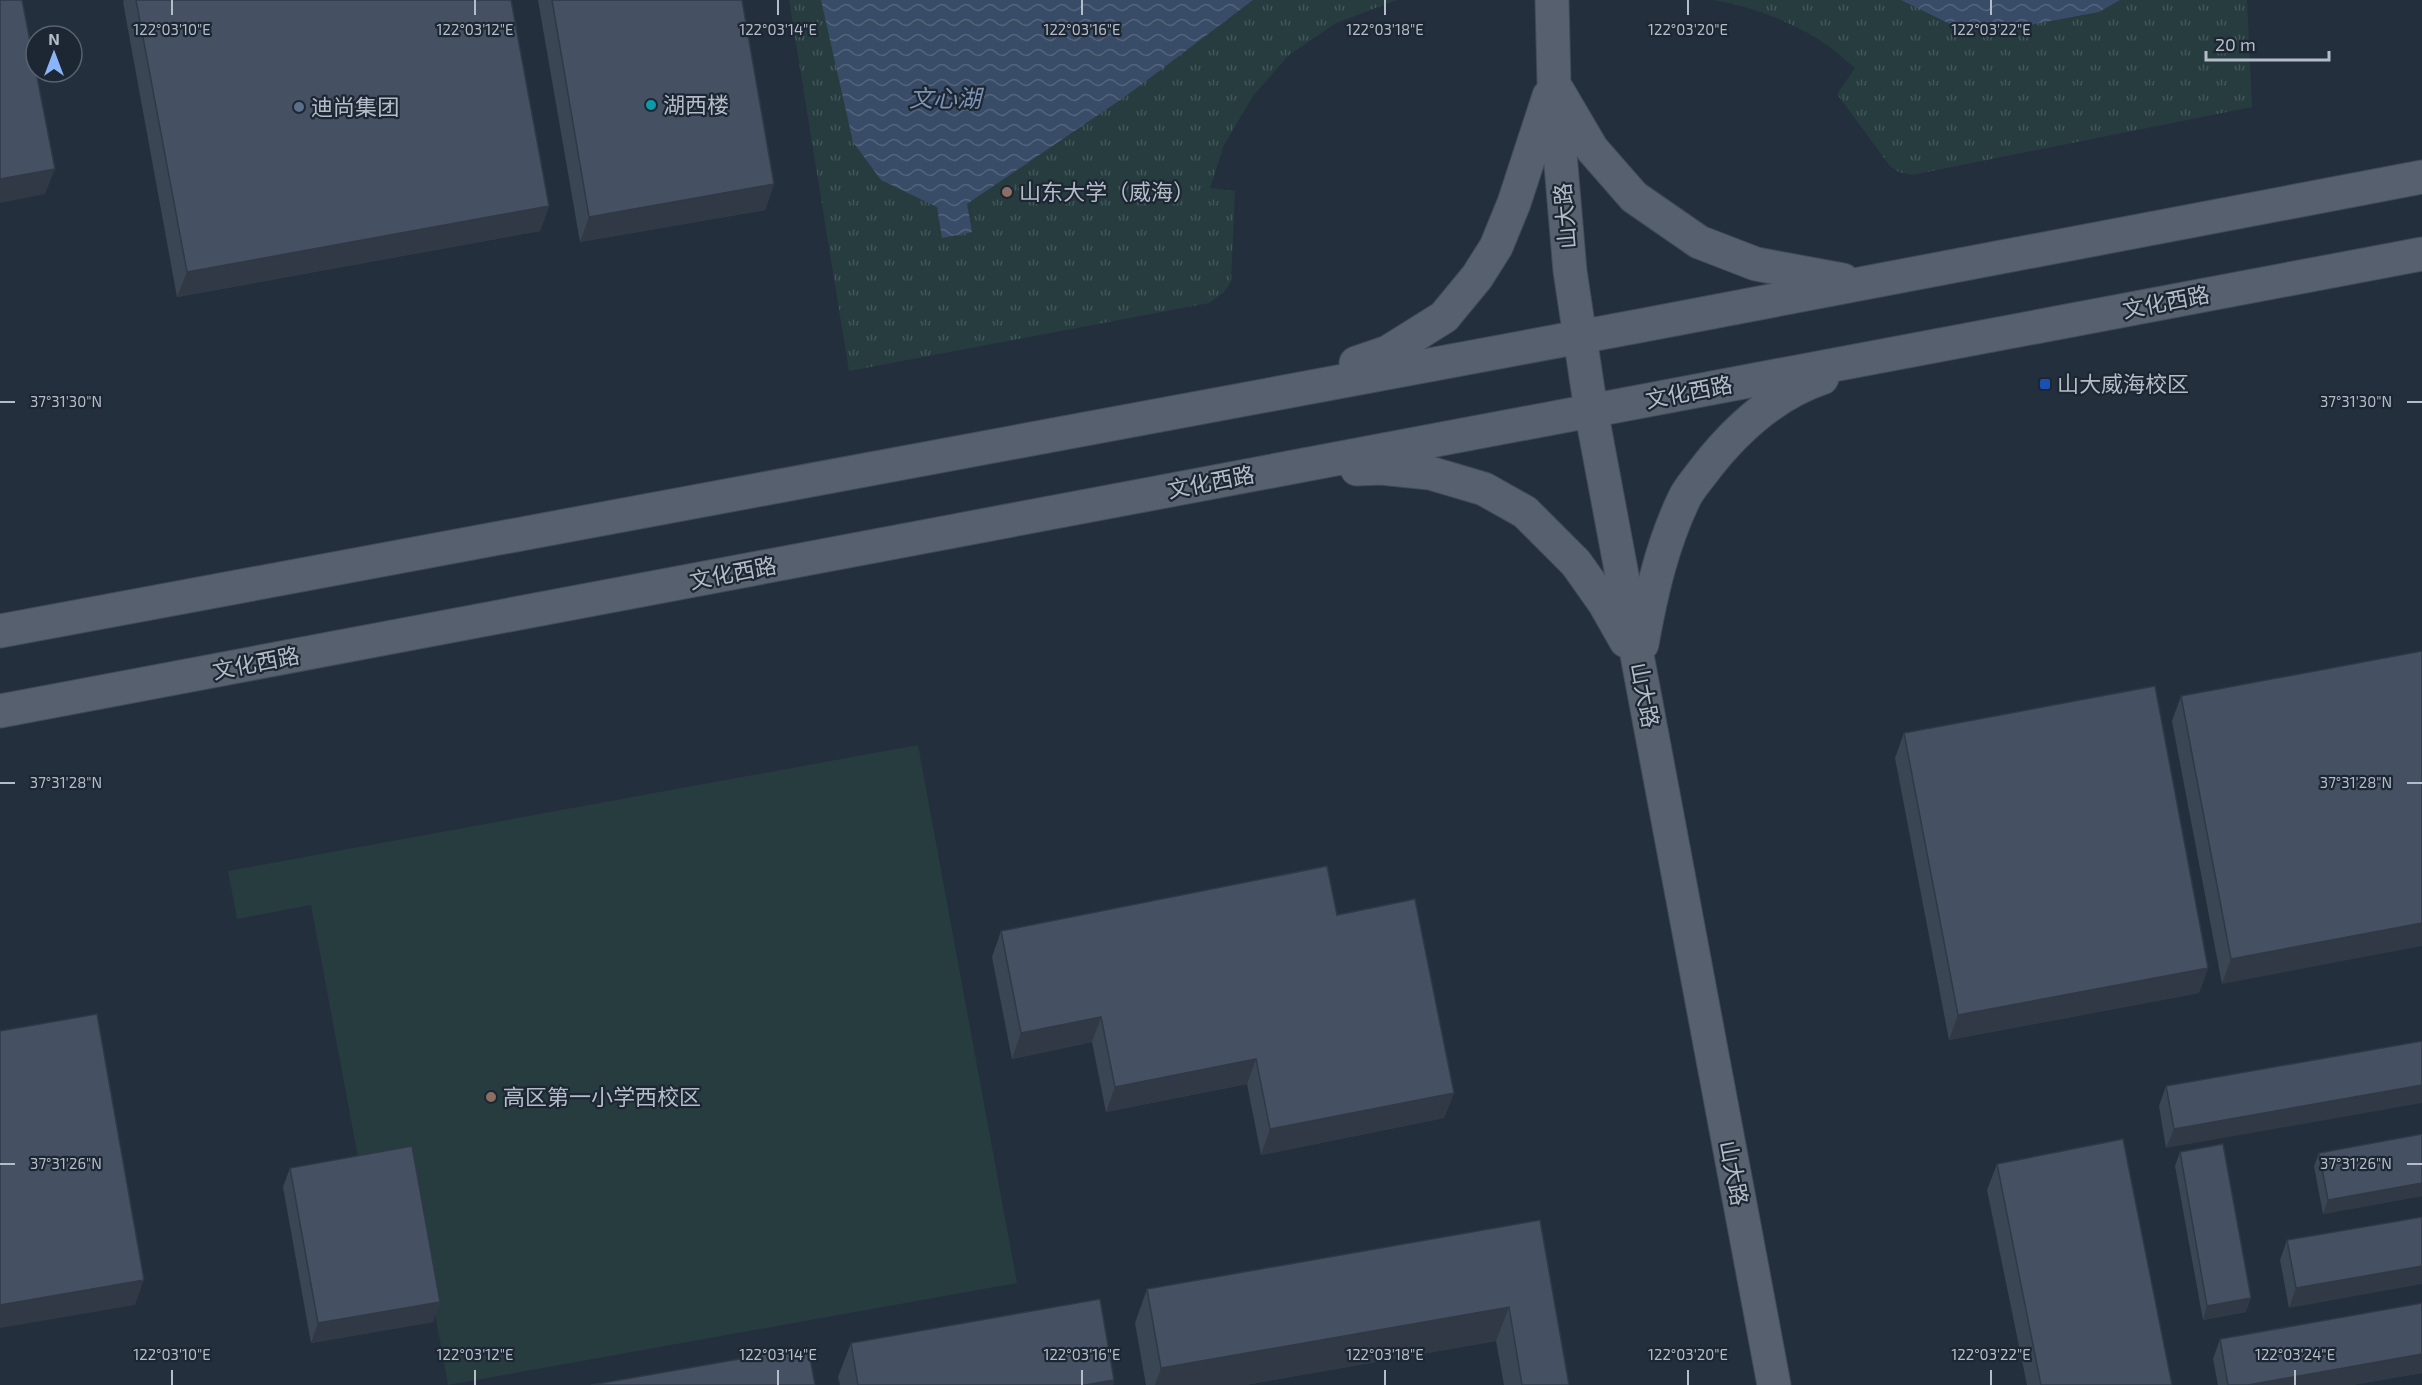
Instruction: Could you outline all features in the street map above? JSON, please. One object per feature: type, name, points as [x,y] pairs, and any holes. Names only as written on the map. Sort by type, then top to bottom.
[{"type":"main road","name":"山大路","points":[[1552,0],[1554,83],[1570,270],[1591,410],[1774,1385]]},
{"type":"main road","points":[[1554,83],[1592,148],[1634,197],[1699,242],[1756,264],[1859,284]]},
{"type":"main road","points":[[1260,396],[1388,352],[1444,317],[1477,277],[1496,247],[1514,203],[1554,83]]},
{"type":"main road","points":[[0,631],[2422,177]]},
{"type":"main road","name":"文化西路","points":[[0,711],[2422,254]]},
{"type":"main road","points":[[1639,663],[1651,593],[1684,497],[1731,436],[1763,410],[1813,381],[1888,355]]},
{"type":"main road","points":[[1261,473],[1381,468],[1430,473],[1484,489],[1525,512],[1576,563],[1605,604],[1639,663]]},
{"type":"green space","points":[[789,0],[1397,0],[1336,23],[1289,55],[1253,96],[1224,145],[1210,188],[1235,191],[1231,282],[1224,292],[1209,303],[849,371]]},
{"type":"green space","points":[[1713,0],[2247,0],[2252,107],[1912,175],[1899,172],[1890,166],[1837,94],[1855,68],[1823,42],[1794,26],[1754,10]]},
{"type":"green space","name":"高区第一小学西校区","points":[[918,745],[1017,1283],[448,1385],[407,1160],[360,1168],[311,905],[237,919],[228,871]]},
{"type":"water","name":"文心湖","points":[[821,0],[1253,0],[1126,96],[967,204],[972,232],[942,238],[937,207],[881,180],[853,142]]},
{"type":"water","points":[[1901,0],[2120,0],[2099,12],[2008,29],[1954,26]]},
{"type":"building","points":[[0,0],[22,0],[27,24],[24,24],[24,84],[38,84],[55,169],[0,179]]},
{"type":"building","points":[[136,0],[511,0],[549,206],[187,272]]},
{"type":"building","name":"湖西楼","points":[[552,0],[742,0],[774,184],[589,217]]},
{"type":"building","points":[[2422,651],[2422,923],[2231,959],[2181,696]]},
{"type":"building","points":[[2155,686],[2208,968],[1958,1015],[1904,733]]},
{"type":"building","points":[[1327,866],[1337,915],[1415,899],[1454,1093],[1270,1129],[1256,1059],[1115,1087],[1101,1017],[1021,1033],[1001,931]]},
{"type":"building","points":[[97,1014],[144,1280],[0,1305],[0,1031]]},
{"type":"building","points":[[2422,1041],[2422,1085],[2174,1129],[2166,1086]]},
{"type":"building","points":[[2422,1134],[2422,1183],[2328,1200],[2319,1153]]},
{"type":"building","points":[[2123,1139],[2172,1385],[2041,1385],[1997,1164]]},
{"type":"building","points":[[2223,1144],[2251,1298],[2207,1306],[2180,1152]]},
{"type":"building","points":[[412,1146],[440,1302],[318,1323],[290,1168]]},
{"type":"building","points":[[2422,1217],[2422,1266],[2296,1288],[2287,1240]]},
{"type":"building","points":[[1540,1220],[1569,1385],[1522,1385],[1509,1307],[1161,1368],[1147,1289]]},
{"type":"building","points":[[1100,1299],[1114,1380],[1085,1385],[858,1385],[851,1343]]},
{"type":"building","points":[[2422,1303],[2422,1354],[2248,1385],[2228,1385],[2220,1339]]},
{"type":"building","points":[[808,1347],[815,1385],[591,1385]]},
{"type":"place","name":"湖西楼","points":[[651,105]]},
{"type":"place","name":"迪尚集团","points":[[299,107]]},
{"type":"place","name":"山东大学（威海）","points":[[1007,192]]},
{"type":"place","name":"山大威海校区","points":[[2045,384]]},
{"type":"place","name":"高区第一小学西校区","points":[[491,1097]]}]
